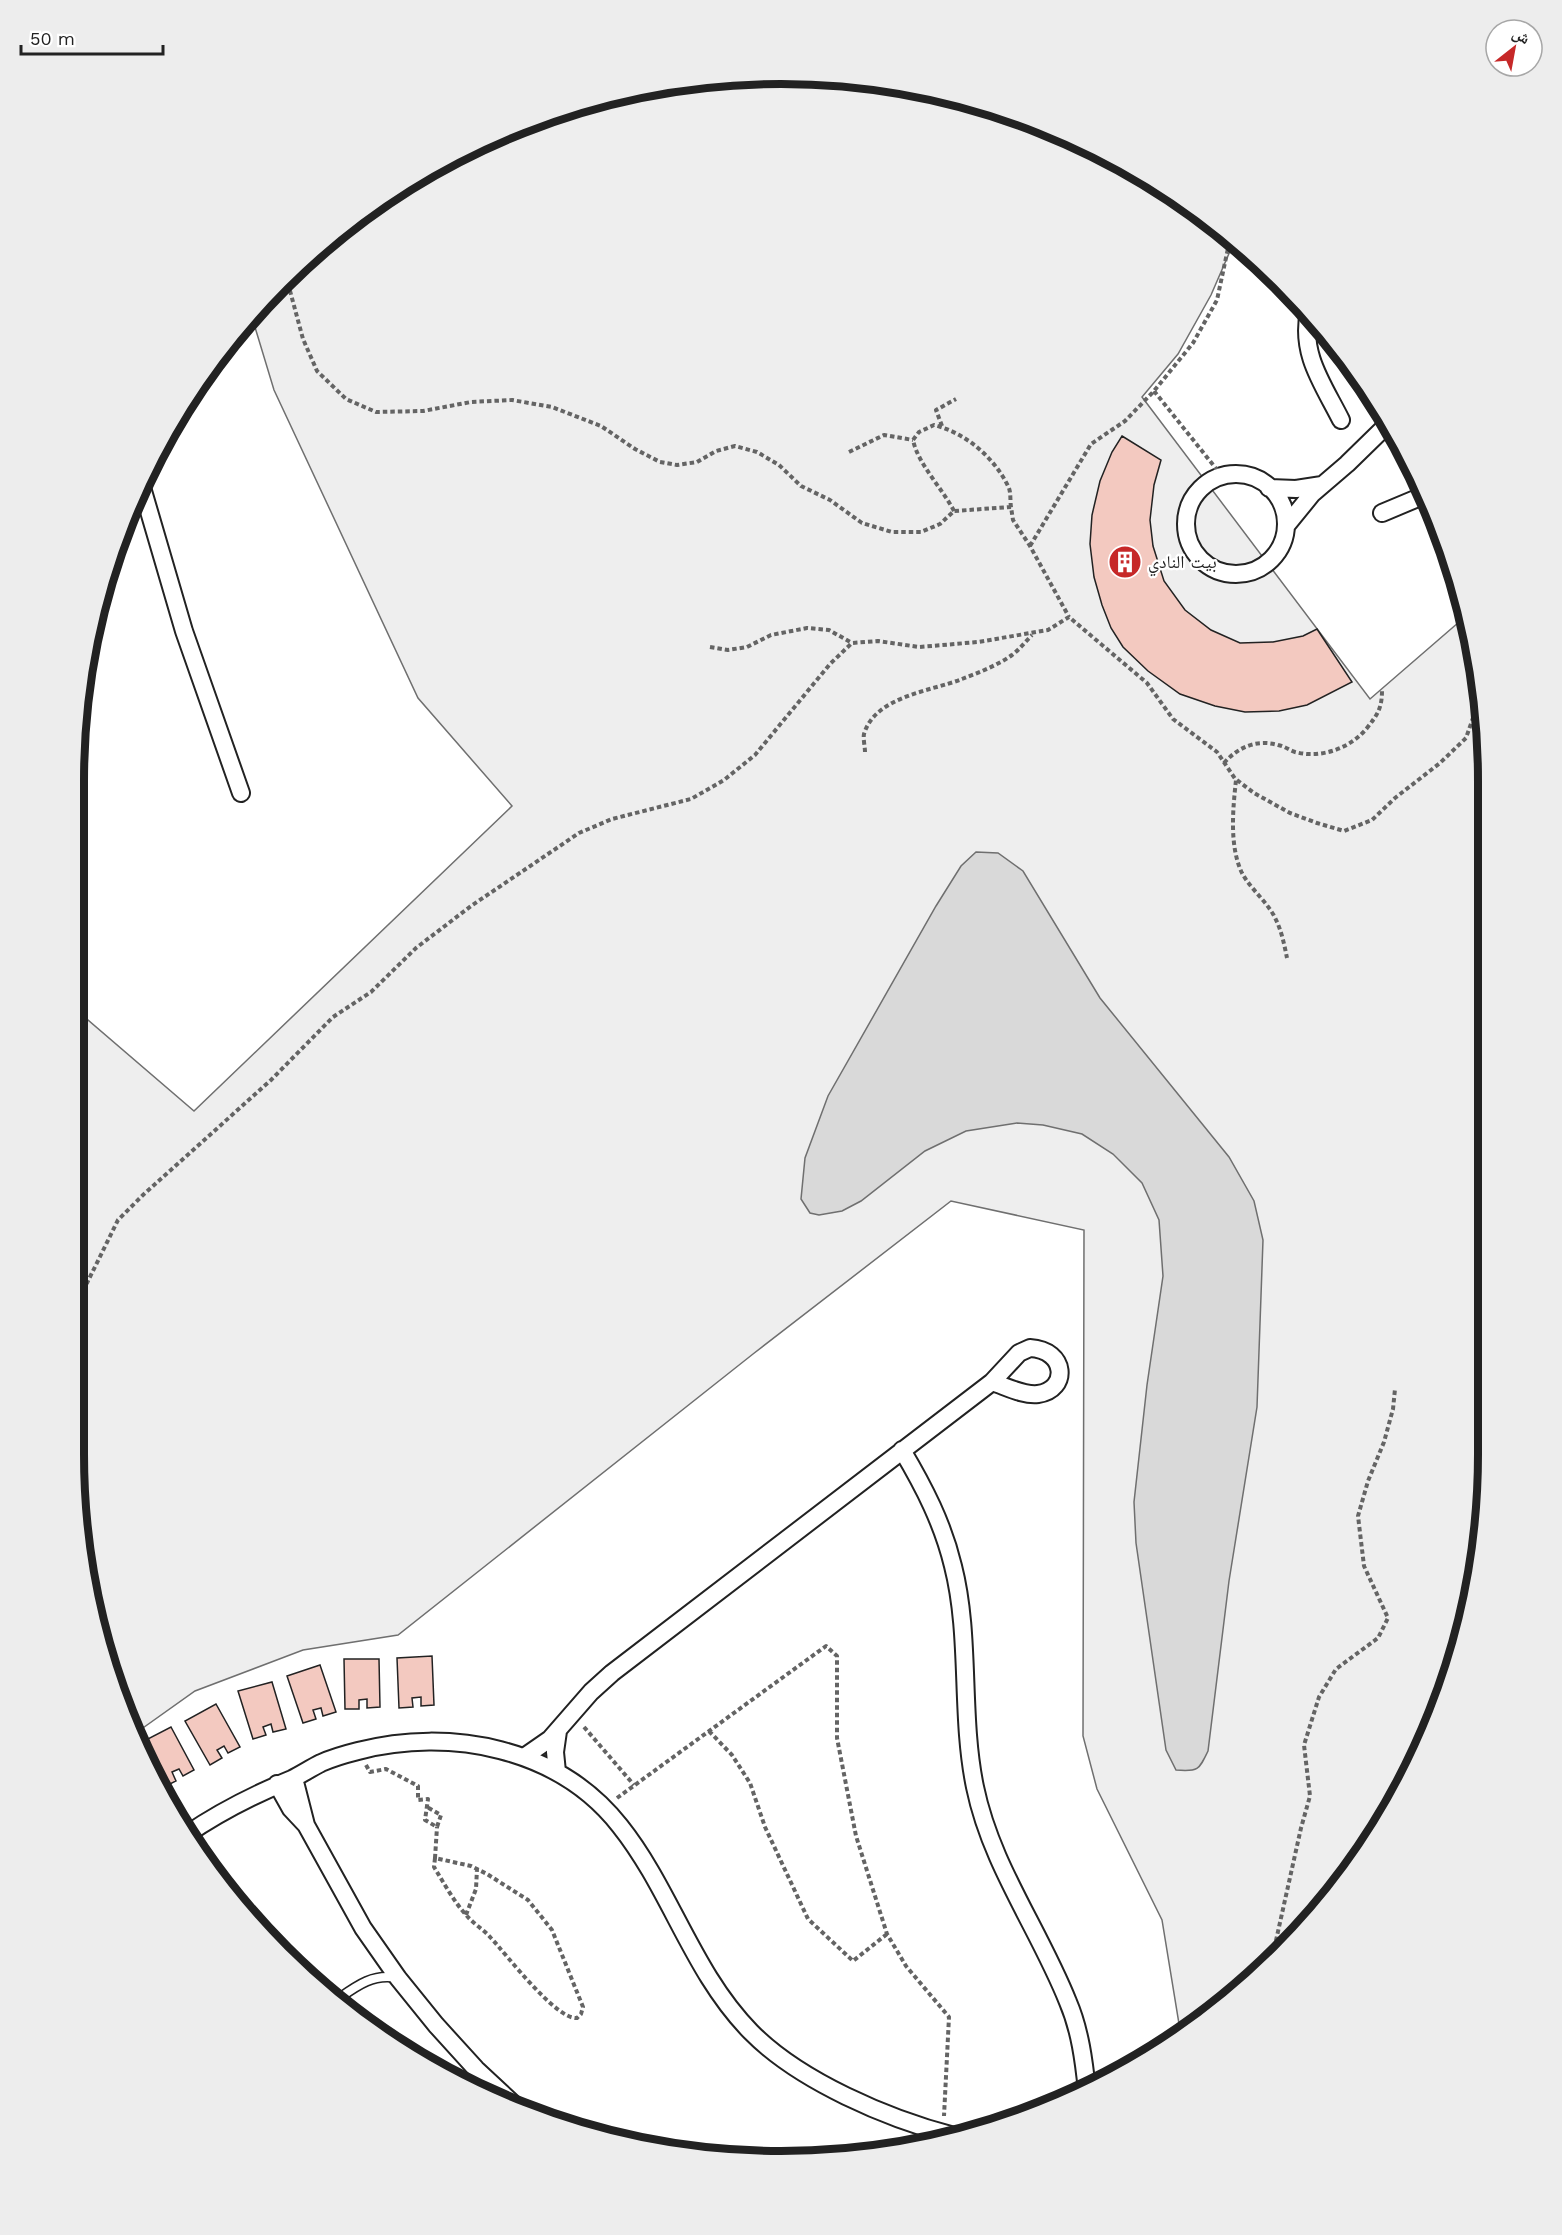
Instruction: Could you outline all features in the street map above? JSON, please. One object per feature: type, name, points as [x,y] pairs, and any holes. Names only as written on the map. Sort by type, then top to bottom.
[{"type":"street","points":[[1307,324],[1306,336],[1310,360],[1341,420]]},
{"type":"street","points":[[1286,526],[1303,504],[1383,429]]},
{"type":"street","points":[[1222,476],[1247,476],[1259,480],[1269,488],[1283,509],[1286,526],[1284,538],[1273,558],[1254,571],[1243,574],[1220,572],[1200,559],[1186,529],[1189,506],[1202,487],[1222,476]]},
{"type":"street","points":[[1269,488],[1296,489],[1323,485]]},
{"type":"street","points":[[145,497],[184,631],[241,793]]},
{"type":"street","points":[[1382,513],[1418,498]]},
{"type":"street","points":[[524,1757],[542,1746],[558,1731],[591,1692],[612,1673],[992,1382]]},
{"type":"street","points":[[902,1450],[923,1485],[941,1525],[954,1567],[960,1610],[968,1725],[978,1798],[992,1844],[1016,1899],[1048,1957],[1069,2004],[1083,2054],[1086,2080]]},
{"type":"street","points":[[557,1772],[555,1752],[558,1731]]},
{"type":"street","points":[[194,1830],[221,1812],[323,1762],[359,1751],[410,1742],[454,1742],[524,1757],[557,1772],[604,1807],[641,1856],[695,1957],[720,1997],[752,2033],[789,2063],[828,2087],[904,2120],[940,2132]]},
{"type":"street","points":[[294,1778],[306,1825]]},
{"type":"street","points":[[277,1784],[291,1809],[306,1825],[363,1928],[398,1978],[436,2025],[501,2092]]},
{"type":"lane","points":[[343,1996],[370,1979],[388,1976],[398,1978]]},
{"type":"path","points":[[1030,546],[1092,444],[1125,421],[1154,391],[1193,343],[1217,300],[1228,247]]},
{"type":"path","points":[[289,287],[303,339],[317,371],[346,399],[376,412],[423,411],[471,402],[512,400],[552,407],[601,426],[635,449],[660,462],[677,465],[698,462],[716,451],[735,446],[757,452],[779,465],[801,486],[830,500],[862,523],[892,532],[921,532],[940,524],[954,511],[1011,507]]},
{"type":"path","points":[[1154,391],[1222,476]]},
{"type":"path","points":[[942,427],[936,410],[956,399]]},
{"type":"path","points":[[954,511],[944,492],[916,453],[913,440],[919,432],[934,425],[950,429],[970,442],[993,462],[1010,490],[1013,520],[1030,546],[1069,618],[1147,683],[1173,719],[1216,752],[1236,780],[1290,813],[1317,824],[1344,831],[1372,820],[1466,738],[1475,713]]},
{"type":"path","points":[[849,452],[884,435],[913,440]]},
{"type":"path","points":[[84,1285],[118,1220],[142,1195],[271,1080],[333,1017],[371,992],[416,948],[471,906],[579,833],[612,819],[691,799],[724,780],[755,755],[830,664],[852,644],[878,641],[919,647],[1033,634],[1048,630],[1069,618]]},
{"type":"path","points":[[710,647],[728,650],[747,647],[771,635],[807,628],[829,630],[852,644]]},
{"type":"path","points":[[865,752],[864,735],[873,717],[894,703],[924,689],[959,680],[986,669],[1011,655],[1033,634]]},
{"type":"path","points":[[1224,763],[1238,750],[1256,743],[1275,744],[1293,751],[1316,754],[1338,749],[1365,731],[1382,704],[1382,690]]},
{"type":"path","points":[[1236,780],[1233,836],[1242,871],[1257,895],[1273,913],[1284,938],[1287,958]]},
{"type":"path","points":[[1275,1946],[1310,1796],[1304,1745],[1319,1697],[1336,1669],[1378,1638],[1388,1618],[1364,1566],[1358,1516],[1368,1481],[1384,1443],[1393,1409],[1395,1389]]},
{"type":"path","points":[[604,1807],[826,1646],[837,1656],[837,1738],[856,1836],[887,1934],[906,1966],[949,2017],[948,2130]]},
{"type":"path","points":[[572,1713],[634,1785]]},
{"type":"path","points":[[709,1731],[732,1755],[750,1783],[765,1827],[808,1919],[853,1961],[887,1934]]},
{"type":"path","points":[[359,1751],[370,1772],[386,1769],[418,1786],[418,1800],[428,1799],[425,1820],[437,1827]]},
{"type":"path","points":[[427,1807],[441,1815],[437,1827],[434,1867],[466,1915],[490,1936],[527,1980],[554,2007],[568,2017],[577,2018],[583,2007],[552,1930],[528,1900],[502,1881],[477,1869],[435,1858]]},
{"type":"path","points":[[466,1915],[476,1889],[477,1869]]},
{"type":"shaded area","points":[[735,85],[827,85],[917,97],[1005,121],[1089,156],[1130,177],[1168,201],[1231,249],[1211,295],[1178,354],[1142,397],[1370,699],[1459,622],[1472,690],[1477,735],[1478,781],[1478,1454],[1477,1500],[1465,1590],[1441,1678],[1425,1721],[1385,1802],[1361,1841],[1305,1914],[1274,1947],[1241,1978],[1179,2026],[1162,1920],[1097,1789],[1083,1736],[1084,1230],[951,1201],[753,1354],[398,1635],[303,1650],[195,1691],[141,1729],[121,1678],[97,1590],[85,1500],[84,1017],[194,1111],[512,806],[418,698],[274,390],[254,325],[288,288],[321,257],[394,201],[433,177],[514,137],[557,121],[645,97]]},
{"type":"shaded area","points":[[976,852],[998,853],[1023,871],[1100,998],[1229,1157],[1254,1201],[1263,1240],[1257,1407],[1229,1581],[1208,1751],[1200,1766],[1189,1771],[1176,1770],[1166,1750],[1136,1543],[1134,1502],[1147,1385],[1163,1276],[1159,1220],[1142,1183],[1113,1154],[1082,1134],[1043,1125],[1017,1123],[966,1131],[925,1151],[861,1201],[842,1211],[819,1215],[810,1213],[801,1199],[805,1158],[828,1096],[936,906],[961,866]]},
{"type":"building","name":"بيت النادي","points":[[1122,436],[1161,460],[1154,485],[1150,520],[1153,546],[1164,581],[1185,610],[1211,630],[1240,643],[1273,642],[1303,636],[1317,629],[1352,682],[1307,705],[1279,711],[1245,712],[1215,706],[1180,694],[1148,671],[1123,647],[1111,628],[1102,605],[1094,577],[1090,544],[1092,515],[1100,481],[1112,452]]},
{"type":"building","points":[[432,1656],[434,1705],[421,1706],[421,1697],[412,1698],[413,1707],[399,1708],[397,1658]]},
{"type":"building","points":[[344,1659],[379,1659],[380,1707],[367,1708],[367,1699],[359,1700],[359,1709],[345,1709]]},
{"type":"building","points":[[320,1665],[336,1712],[323,1716],[321,1708],[313,1710],[316,1719],[303,1723],[287,1676]]},
{"type":"building","points":[[272,1682],[286,1729],[273,1732],[271,1724],[263,1727],[266,1735],[253,1739],[238,1691]]},
{"type":"building","points":[[216,1704],[240,1747],[228,1753],[224,1746],[217,1750],[222,1758],[210,1765],[185,1721]]},
{"type":"building","points":[[171,1727],[194,1770],[183,1776],[179,1769],[172,1772],[176,1781],[168,1785],[146,1740]]},
{"type":"place","name":"بيت النادي","points":[[1125,562]]}]
